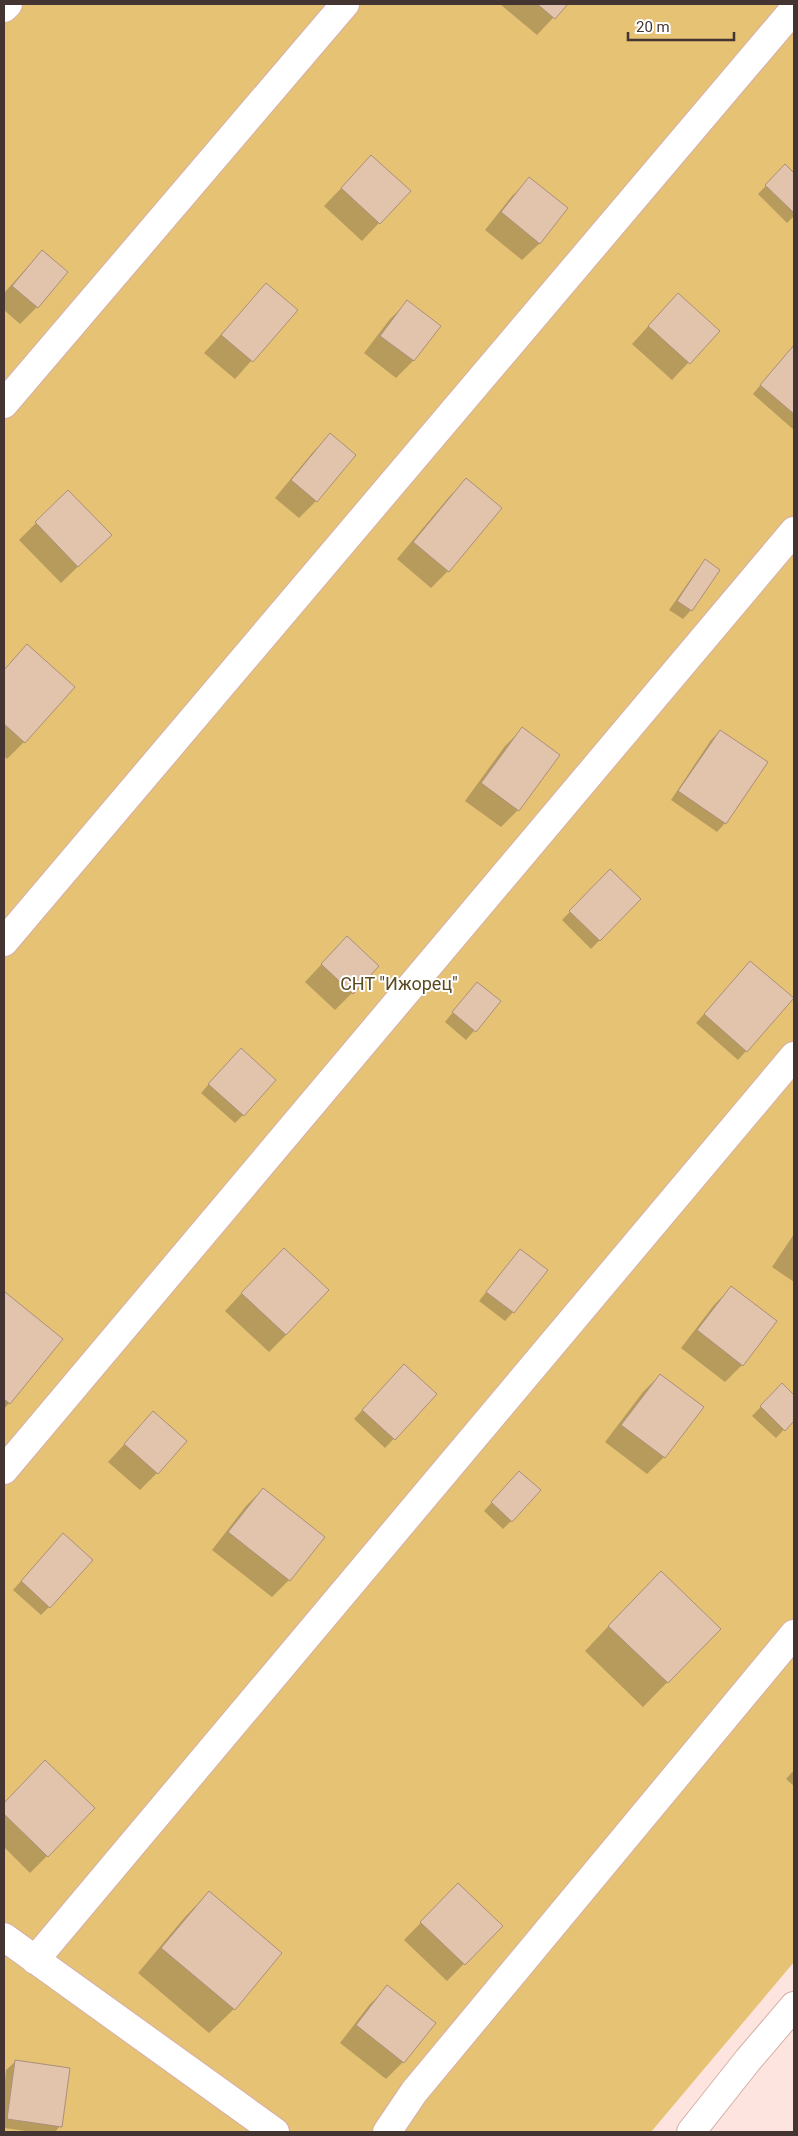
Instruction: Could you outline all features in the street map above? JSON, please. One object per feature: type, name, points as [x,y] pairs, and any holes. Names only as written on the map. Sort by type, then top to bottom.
[{"type":"street","points":[[4,8],[8,4]]},
{"type":"street","points":[[4,404],[345,4]]},
{"type":"street","points":[[4,942],[794,9]]},
{"type":"street","points":[[4,1470],[794,531]]},
{"type":"street","points":[[35,1960],[794,1056]]},
{"type":"street","points":[[387,2132],[414,2092],[794,1634]]},
{"type":"street","points":[[4,1937],[275,2132]]},
{"type":"street","points":[[691,2132],[794,2006]]},
{"type":"green space","name":"СНТ \"Ижорец\"","points":[[4,4],[794,4],[794,1962],[651,2132],[4,2132]]},
{"type":"building","points":[[537,4],[568,4],[555,19]]},
{"type":"building","points":[[371,155],[411,191],[380,224],[341,188]]},
{"type":"building","points":[[785,164],[794,173],[794,213],[765,185]]},
{"type":"building","points":[[529,177],[568,208],[540,244],[501,212]]},
{"type":"building","points":[[42,250],[68,272],[38,308],[12,286]]},
{"type":"building","points":[[266,283],[298,310],[253,362],[221,335]]},
{"type":"building","points":[[678,293],[720,331],[690,364],[648,326]]},
{"type":"building","points":[[407,300],[441,326],[414,361],[380,336]]},
{"type":"building","points":[[794,345],[794,414],[760,385]]},
{"type":"building","points":[[330,433],[356,455],[317,502],[291,480]]},
{"type":"building","points":[[466,478],[502,508],[449,572],[413,542]]},
{"type":"building","points":[[68,490],[112,535],[78,567],[35,522]]},
{"type":"building","points":[[705,559],[720,570],[692,611],[677,601]]},
{"type":"building","points":[[27,644],[75,687],[25,743],[4,724],[4,670]]},
{"type":"building","points":[[522,727],[560,755],[519,811],[481,783]]},
{"type":"building","points":[[720,730],[768,762],[726,824],[678,791]]},
{"type":"building","points":[[610,869],[641,899],[600,941],[569,911]]},
{"type":"building","points":[[347,936],[379,966],[353,994],[321,964]]},
{"type":"building","points":[[750,961],[794,998],[747,1052],[704,1014]]},
{"type":"building","points":[[477,982],[501,1001],[476,1032],[452,1012]]},
{"type":"building","points":[[241,1048],[276,1080],[244,1116],[208,1084]]},
{"type":"building","points":[[284,1248],[329,1290],[286,1335],[241,1293]]},
{"type":"building","points":[[520,1249],[548,1270],[514,1313],[486,1292]]},
{"type":"building","points":[[731,1286],[777,1321],[743,1366],[697,1330]]},
{"type":"building","points":[[5,1292],[63,1339],[10,1404],[4,1399]]},
{"type":"building","points":[[404,1364],[437,1394],[395,1440],[362,1410]]},
{"type":"building","points":[[660,1374],[704,1407],[665,1458],[621,1425]]},
{"type":"building","points":[[782,1383],[794,1395],[794,1421],[785,1431],[760,1406]]},
{"type":"building","points":[[153,1411],[187,1441],[158,1474],[124,1444]]},
{"type":"building","points":[[519,1471],[541,1490],[512,1522],[491,1502]]},
{"type":"building","points":[[263,1488],[325,1537],[290,1581],[228,1532]]},
{"type":"building","points":[[63,1533],[93,1560],[50,1608],[21,1581]]},
{"type":"building","points":[[661,1571],[721,1629],[668,1683],[608,1626]]},
{"type":"building","points":[[45,1760],[95,1808],[48,1857],[4,1814],[4,1803]]},
{"type":"building","points":[[458,1883],[503,1926],[465,1965],[420,1922]]},
{"type":"building","points":[[209,1891],[282,1953],[235,2010],[161,1948]]},
{"type":"building","points":[[387,1985],[436,2023],[404,2063],[356,2025]]},
{"type":"building","points":[[15,2060],[70,2068],[62,2127],[7,2119]]}]
